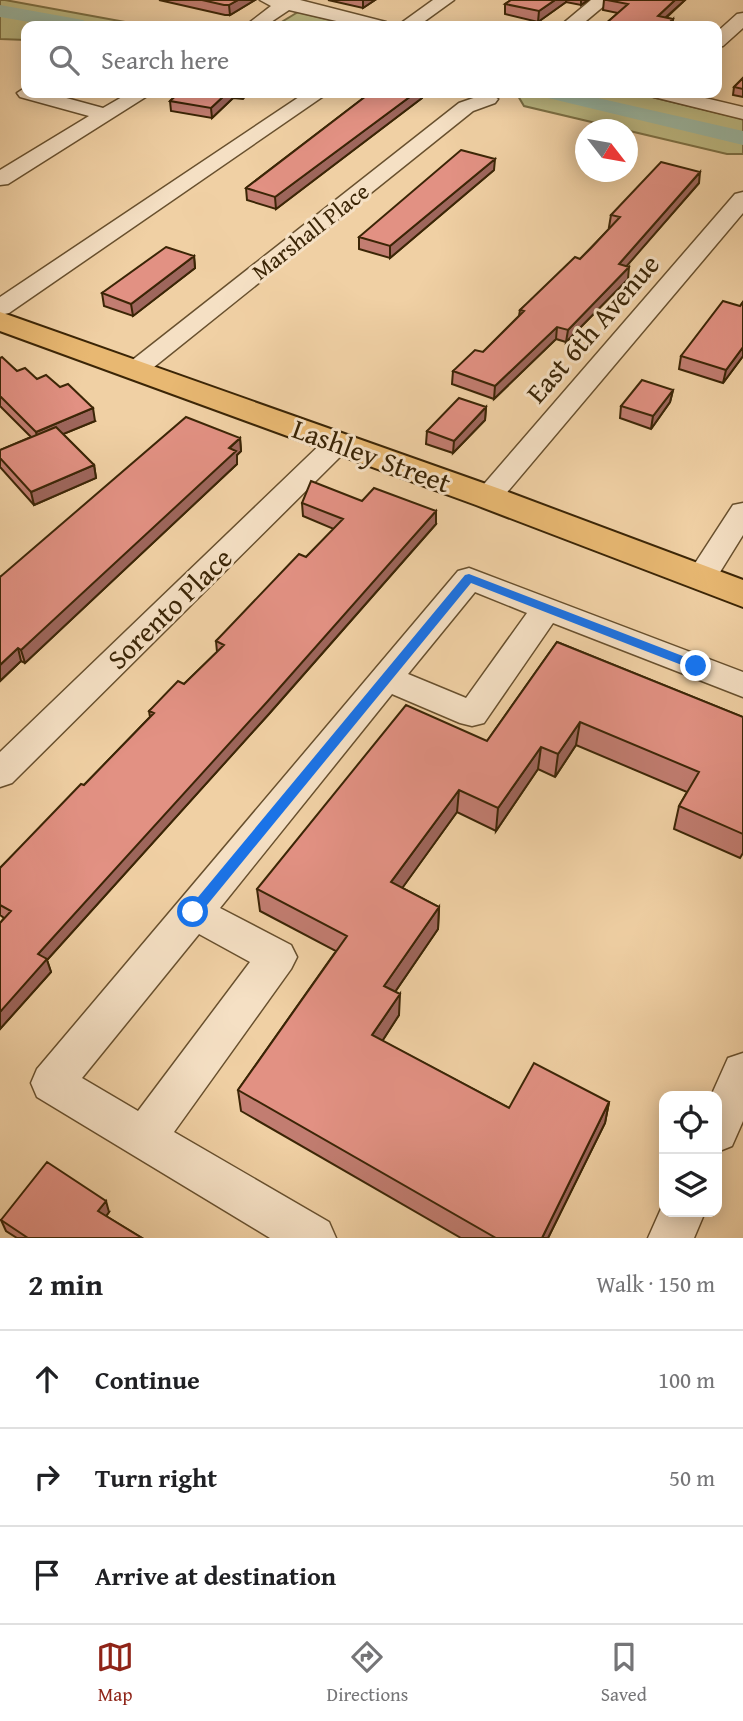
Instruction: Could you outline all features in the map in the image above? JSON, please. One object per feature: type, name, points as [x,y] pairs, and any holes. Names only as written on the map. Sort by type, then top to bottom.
[{"type":"main road","name":"Lashley Street","points":[[0,321],[488,497],[743,594]]},
{"type":"street","points":[[414,21],[445,0]]},
{"type":"street","points":[[575,21],[602,0]]},
{"type":"street","points":[[262,21],[277,12],[282,1],[360,21]]},
{"type":"street","points":[[722,37],[743,18]]},
{"type":"street","points":[[41,98],[106,115]]},
{"type":"street","points":[[0,179],[134,98]]},
{"type":"street","points":[[0,308],[311,98]]},
{"type":"street","points":[[682,98],[743,113]]},
{"type":"street","name":"Marshall Place","points":[[135,369],[466,107],[488,99]]},
{"type":"street","name":"East 6th Avenue","points":[[488,497],[743,199]]},
{"type":"street","name":"Sorento Place","points":[[0,773],[338,443]]},
{"type":"street","points":[[701,578],[743,512]]},
{"type":"street","points":[[313,1238],[52,1083],[469,578],[743,685]]},
{"type":"street","points":[[387,678],[472,714],[547,608]]},
{"type":"street","points":[[144,1139],[277,957],[193,912]]},
{"type":"street","points":[[722,1120],[743,1072]]},
{"type":"street","points":[[671,1238],[680,1217]]},
{"type":"shaded area","points":[[0,0],[120,21],[21,21],[21,40],[0,39]]},
{"type":"shaded area","points":[[298,12],[335,21],[283,21]]},
{"type":"shaded area","points":[[519,98],[656,98],[743,119],[743,154],[727,154],[638,133],[638,119],[579,119],[524,106]]},
{"type":"building","points":[[202,0],[238,0],[224,5]]},
{"type":"building","points":[[511,0],[555,0],[539,11],[505,4]]},
{"type":"building","points":[[607,0],[675,0],[658,16],[673,19],[609,21],[628,4]]},
{"type":"building","points":[[743,78],[743,89],[734,87]]},
{"type":"building","points":[[173,98],[222,98],[211,108],[170,101]]},
{"type":"building","points":[[363,98],[408,98],[275,197],[246,188]]},
{"type":"building","points":[[461,150],[495,159],[390,246],[359,237]]},
{"type":"building","points":[[661,162],[700,172],[619,264],[629,267],[568,330],[557,327],[495,386],[453,371],[475,350],[483,352],[524,311],[520,310],[575,257],[580,259],[591,248],[620,217],[611,215]]},
{"type":"building","points":[[166,247],[194,256],[131,304],[102,293]]},
{"type":"building","points":[[723,301],[740,306],[743,302],[743,347],[726,370],[681,356]]},
{"type":"building","points":[[2,357],[17,371],[25,368],[37,379],[46,375],[60,387],[68,384],[93,408],[36,432],[0,396]]},
{"type":"building","points":[[642,380],[673,390],[653,416],[621,406]]},
{"type":"building","points":[[459,398],[486,407],[454,441],[427,431]]},
{"type":"building","points":[[186,417],[240,438],[229,448],[236,451],[21,650],[18,648],[0,665],[0,577]]},
{"type":"building","points":[[56,427],[94,465],[31,492],[0,458],[0,450]]},
{"type":"building","points":[[311,481],[362,501],[374,488],[436,511],[38,954],[47,959],[0,1012],[0,923],[11,911],[0,905],[0,868],[154,713],[149,711],[178,681],[184,684],[224,645],[216,641],[299,554],[306,557],[343,519],[302,503]]},
{"type":"building","points":[[557,642],[743,717],[743,834],[679,806],[699,772],[580,722],[558,754],[541,747],[498,808],[459,790],[391,882],[439,907],[384,986],[400,994],[372,1035],[509,1108],[534,1063],[609,1102],[542,1238],[496,1238],[238,1090],[347,936],[257,889],[406,705],[487,741]]},
{"type":"building","points":[[47,1162],[106,1201],[98,1211],[142,1238],[28,1238],[1,1220]]},
{"type":"waterway","points":[[0,11],[55,21]]},
{"type":"waterway","points":[[572,98],[743,138]]},
{"type":"route","points":[[193,912],[469,578],[696,666]]}]
